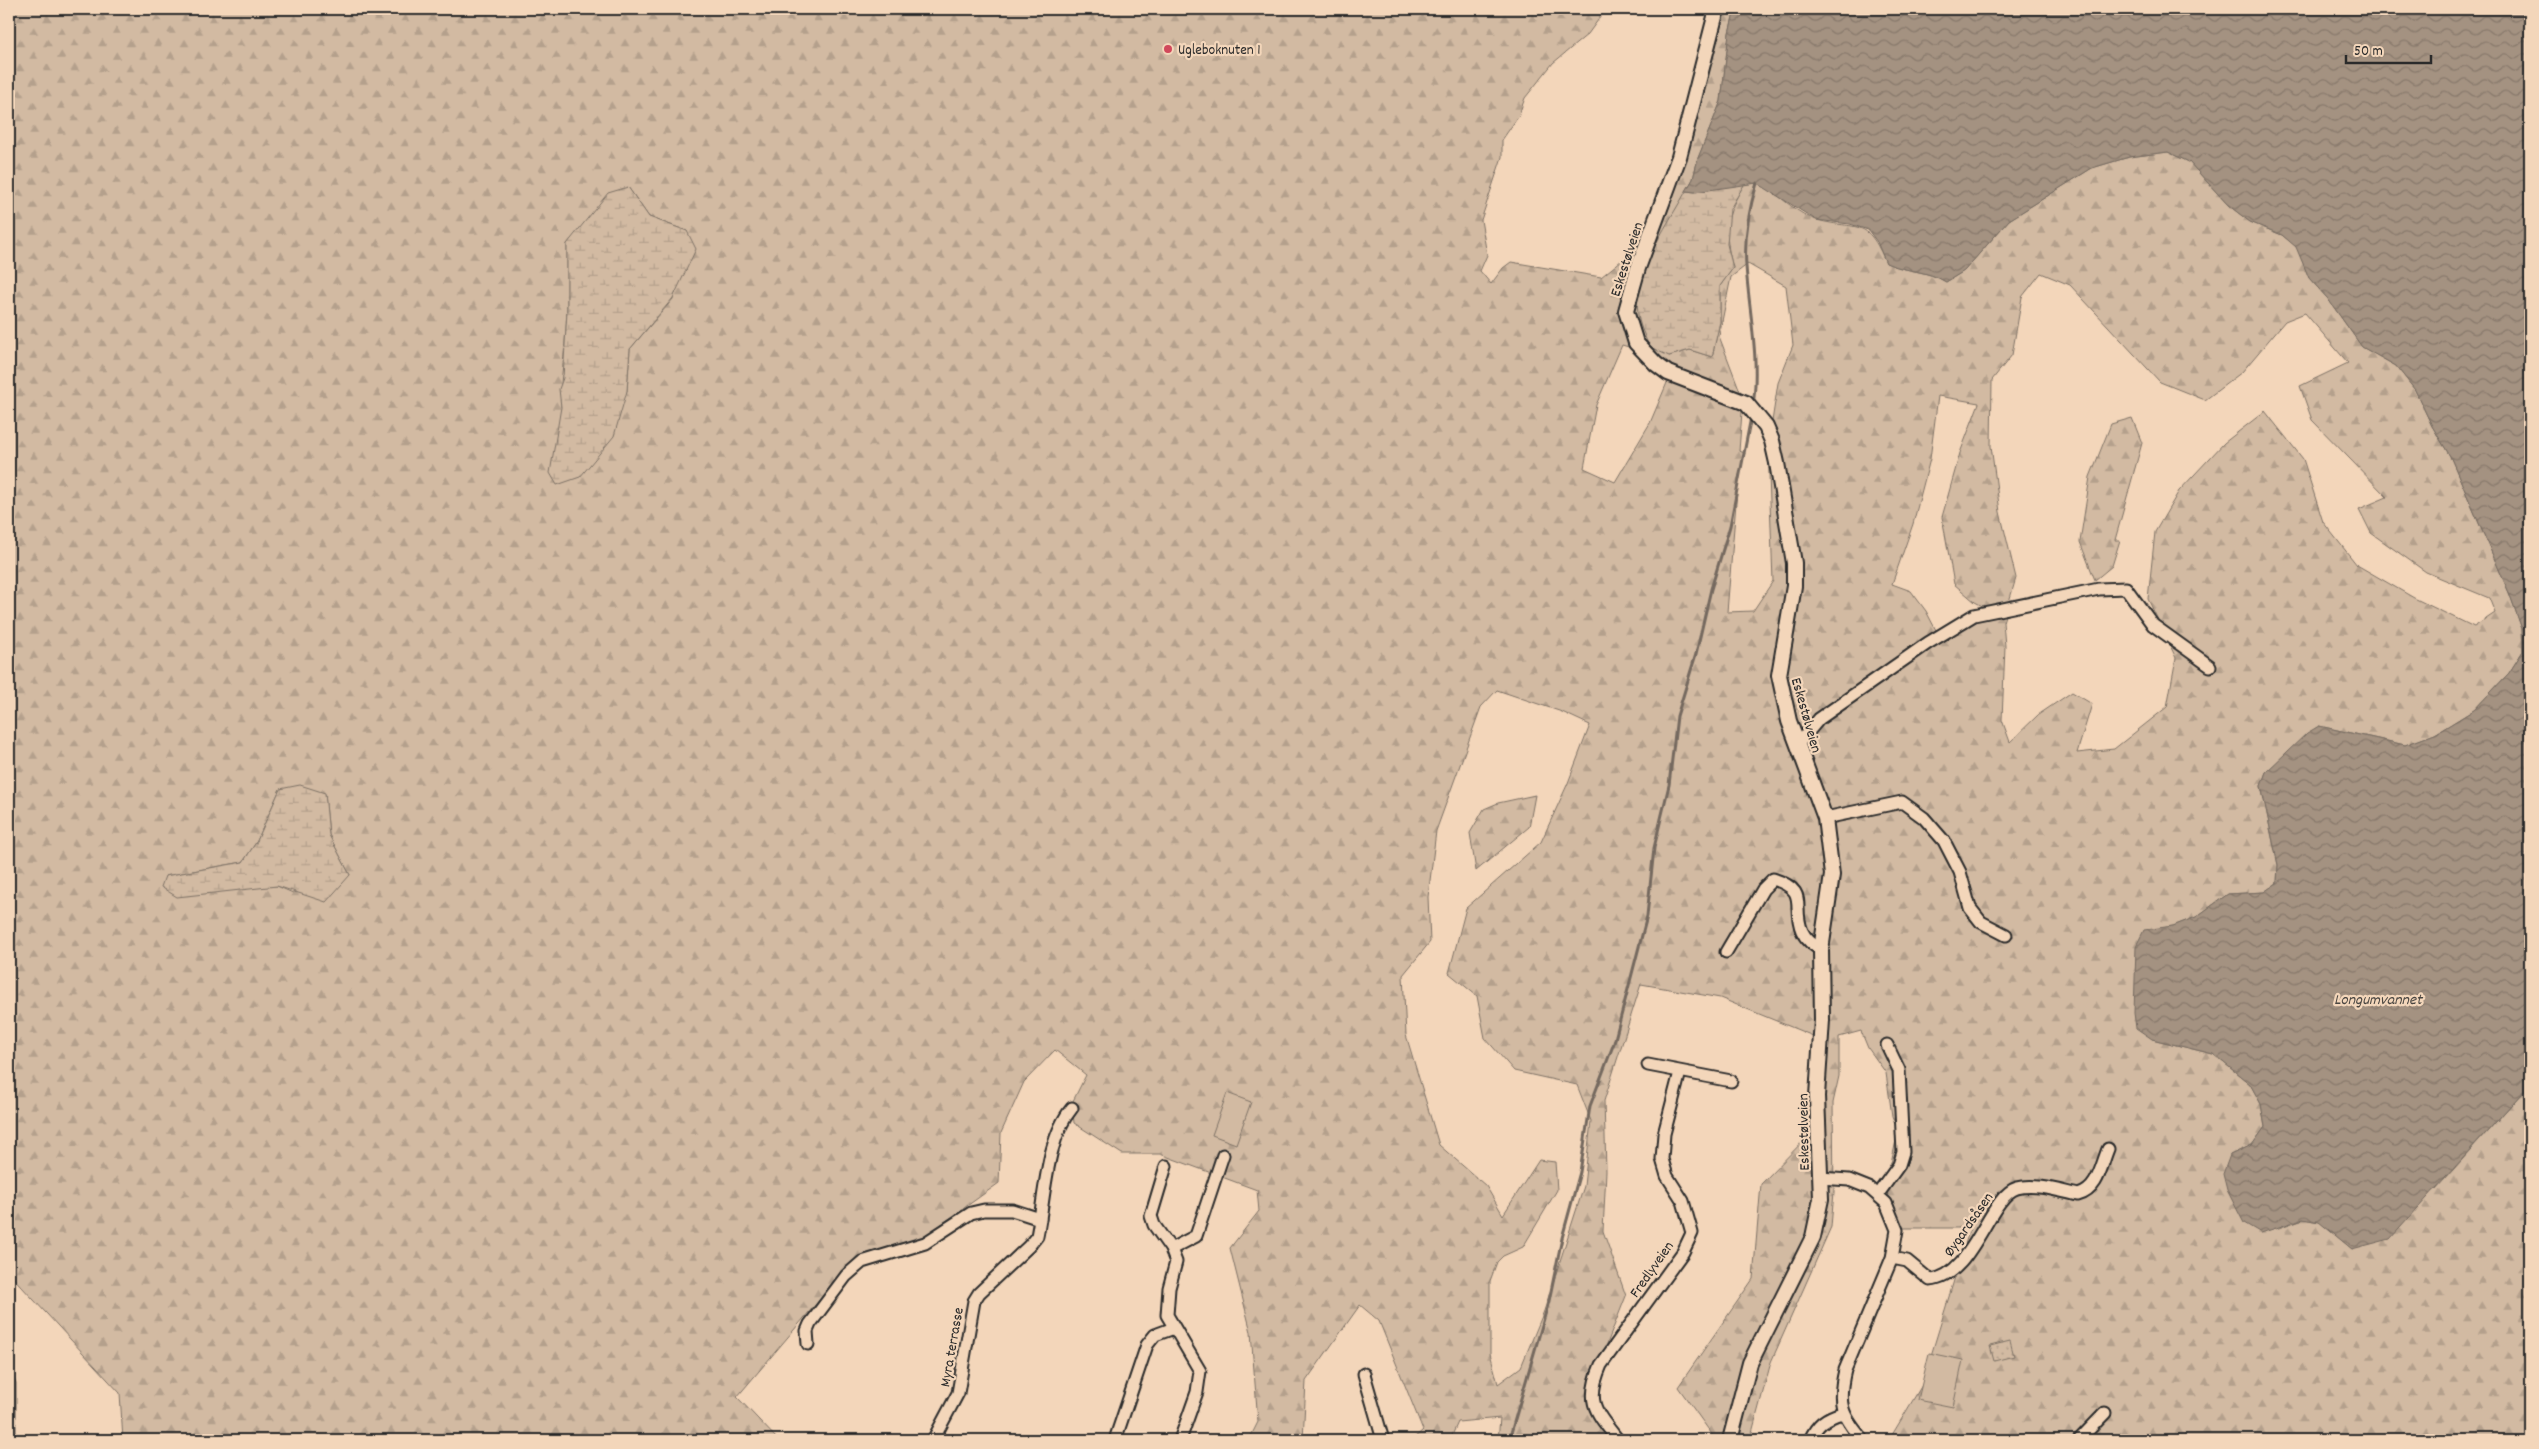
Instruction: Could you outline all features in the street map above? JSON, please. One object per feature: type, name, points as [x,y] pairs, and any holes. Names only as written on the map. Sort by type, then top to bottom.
[{"type":"main road","name":"Eskestølveien","points":[[1717,9],[1679,157],[1632,286],[1626,311],[1636,343],[1656,364],[1668,373],[1746,403],[1758,415],[1772,441],[1794,563],[1794,586],[1779,674],[1789,721],[1825,818],[1832,875],[1821,950],[1822,1020],[1817,1096],[1821,1199],[1813,1237],[1750,1363],[1730,1440]]},
{"type":"street","points":[[1798,744],[1819,720],[1928,643],[1974,615],[2099,589],[2126,588],[2153,625],[2210,666]]},
{"type":"street","points":[[1825,818],[1902,802],[1924,818],[1944,841],[1960,872],[1970,908],[1981,922],[2006,935]]},
{"type":"street","points":[[1726,952],[1763,889],[1773,879],[1788,884],[1797,896],[1801,930],[1808,941],[1821,950]]},
{"type":"street","points":[[1878,1194],[1899,1165],[1903,1152],[1899,1070],[1887,1045]]},
{"type":"street","points":[[1648,1065],[1731,1081]]},
{"type":"street","name":"Fredlyveien","points":[[1618,1440],[1600,1418],[1592,1399],[1593,1384],[1601,1365],[1682,1252],[1692,1233],[1683,1201],[1667,1176],[1662,1159],[1664,1134],[1680,1072]]},
{"type":"street","name":"Myra terrasse","points":[[933,1440],[958,1393],[974,1301],[979,1293],[1029,1246],[1037,1236],[1055,1138],[1063,1119],[1072,1108]]},
{"type":"street","name":"Øygardsåsen","points":[[1892,1258],[1906,1261],[1930,1280],[1940,1280],[1950,1274],[1973,1246],[2006,1196],[2015,1188],[2027,1187],[2078,1195],[2086,1193],[2092,1188],[2108,1149]]},
{"type":"street","points":[[1171,1249],[1196,1236],[1223,1156]]},
{"type":"street","points":[[1166,1166],[1151,1216],[1154,1226],[1171,1249],[1176,1262],[1166,1303],[1167,1315],[1200,1371],[1197,1392],[1180,1440]]},
{"type":"street","points":[[1820,1178],[1849,1180],[1861,1184],[1878,1194],[1892,1215],[1896,1230],[1892,1258],[1845,1370],[1841,1395],[1842,1413],[1863,1440]]},
{"type":"street","points":[[808,1344],[807,1332],[810,1324],[846,1276],[862,1262],[925,1242],[964,1217],[984,1210],[1012,1210],[1040,1218]]},
{"type":"street","points":[[1115,1440],[1148,1345],[1155,1334],[1174,1328]]},
{"type":"street","points":[[1364,1374],[1383,1440]]},
{"type":"street","points":[[1810,1440],[1820,1422],[1828,1417],[1842,1413]]},
{"type":"street","points":[[2079,1440],[2105,1413]]},
{"type":"green space","points":[[9,9],[1606,9],[1588,34],[1553,63],[1525,98],[1518,117],[1502,140],[1502,157],[1481,220],[1487,255],[1480,271],[1491,284],[1503,268],[1511,262],[1601,277],[1653,235],[1698,112],[1723,9],[1735,9],[1729,33],[1721,101],[1698,158],[1693,179],[1651,255],[1640,283],[1669,356],[1690,350],[1712,357],[1720,322],[1720,286],[1733,268],[1728,243],[1728,224],[1733,205],[1745,183],[1757,183],[1765,186],[1810,218],[1860,228],[1873,238],[1886,263],[1931,275],[1946,282],[1964,271],[2009,220],[2092,168],[2129,157],[2168,152],[2189,162],[2228,205],[2250,222],[2282,235],[2297,247],[2309,278],[2328,299],[2362,347],[2396,366],[2415,390],[2432,426],[2450,456],[2510,595],[2522,629],[2523,651],[2509,673],[2474,710],[2435,734],[2405,745],[2319,726],[2266,772],[2261,786],[2278,865],[2277,883],[2264,892],[2228,894],[2196,917],[2173,926],[2144,931],[2152,1039],[2213,1054],[2250,1084],[2261,1104],[2265,1127],[2252,1145],[2230,1155],[2276,1229],[2303,1219],[2320,1222],[2352,1249],[2436,1189],[2530,1084],[2530,1440],[1889,1440],[1922,1385],[1970,1228],[1896,1228],[1886,1187],[1898,1131],[1892,1116],[1886,1073],[1868,1048],[1861,1031],[1839,1037],[1839,1076],[1833,1103],[1834,1192],[1831,1227],[1771,1362],[1750,1440],[1716,1440],[1678,1387],[1753,1279],[1761,1184],[1817,1127],[1823,1040],[1720,998],[1641,984],[1604,1101],[1606,1171],[1603,1231],[1626,1296],[1601,1359],[1597,1405],[1623,1440],[1498,1440],[1500,1418],[1458,1422],[1450,1440],[1412,1440],[1423,1430],[1379,1321],[1360,1305],[1306,1381],[1303,1440],[1249,1440],[1258,1422],[1251,1332],[1230,1248],[1259,1211],[1257,1190],[1160,1154],[1122,1154],[1074,1123],[1072,1103],[1086,1075],[1055,1050],[1024,1082],[1001,1133],[999,1183],[925,1236],[849,1265],[737,1397],[778,1440],[123,1440],[120,1393],[9,1273]],"holes":[[[628,187],[649,217],[687,231],[673,299],[630,349],[627,391],[561,407],[561,383],[567,317],[567,244]],[[1748,264],[1786,286],[1793,345],[1778,383],[1768,447],[1773,581],[1753,611],[1727,612],[1738,479],[1745,453],[1739,451],[1743,399],[1719,336],[1731,277]],[[2041,273],[2070,285],[2160,382],[2205,400],[2242,372],[2285,321],[2305,313],[2348,363],[2300,386],[2312,420],[2387,497],[2359,509],[2371,533],[2426,572],[2489,598],[2495,613],[2474,627],[2414,598],[2357,565],[2323,522],[2303,459],[2265,411],[2224,443],[2179,491],[2155,532],[2148,599],[2176,658],[2167,707],[2114,749],[2077,753],[2092,704],[2072,692],[2038,715],[2010,742],[2002,720],[2005,646],[2003,622],[2016,578],[2000,512],[1991,446],[1992,380],[2012,355],[2022,297]],[[1622,345],[1642,351],[1669,378],[1650,423],[1615,482],[1584,468],[1596,405]],[[1938,396],[1979,403],[1960,453],[1942,517],[1954,584],[1975,602],[1990,610],[1983,618],[1939,636],[1926,611],[1911,591],[1892,584],[1913,524],[1930,459]],[[1497,690],[1562,712],[1590,725],[1568,783],[1541,842],[1466,908],[1449,973],[1477,996],[1485,1038],[1514,1071],[1577,1085],[1591,1121],[1584,1186],[1544,1311],[1521,1367],[1498,1384],[1490,1353],[1490,1281],[1497,1262],[1503,1256],[1523,1247],[1557,1190],[1555,1162],[1539,1160],[1503,1215],[1486,1186],[1439,1145],[1406,1035],[1403,975],[1430,942],[1428,897],[1436,831],[1481,707]],[[280,789],[325,794],[329,835],[350,875],[293,893],[277,886],[252,887],[165,876],[243,862],[257,841]]]},
{"type":"green space","points":[[1745,183],[1730,209],[1727,244],[1733,268],[1720,286],[1720,322],[1712,357],[1690,350],[1669,356],[1656,350],[1649,345],[1644,335],[1638,316],[1638,298],[1641,279],[1657,242],[1686,191],[1695,192]]},
{"type":"green space","points":[[628,187],[649,217],[687,231],[696,249],[673,298],[630,349],[627,391],[614,436],[580,477],[557,485],[550,473],[561,407],[559,389],[563,378],[567,311],[567,244],[608,193]]},
{"type":"green space","points":[[2132,418],[2142,443],[2115,540],[2120,540],[2112,566],[2095,580],[2080,542],[2090,477],[2111,424]]},
{"type":"green space","points":[[300,785],[325,793],[329,835],[350,875],[326,902],[277,886],[177,897],[161,887],[165,876],[243,862],[257,841],[280,789]]},
{"type":"green space","points":[[1535,795],[1529,827],[1476,871],[1470,833],[1484,809],[1498,803]]},
{"type":"green space","points":[[1227,1093],[1251,1102],[1236,1144],[1212,1135]]},
{"type":"green space","points":[[2010,1341],[2014,1356],[1994,1361],[1990,1346]]},
{"type":"green space","points":[[1929,1353],[1963,1360],[1953,1407],[1918,1400]]},
{"type":"green space","points":[[9,1365],[16,1383],[16,1440],[9,1440]]},
{"type":"water","name":"Longumvannet","points":[[1735,9],[2530,9],[2530,1084],[2390,1239],[2352,1249],[2319,1222],[2303,1219],[2261,1233],[2244,1223],[2227,1190],[2223,1174],[2230,1155],[2252,1145],[2265,1127],[2261,1104],[2250,1084],[2213,1054],[2152,1039],[2136,1028],[2134,1013],[2136,946],[2144,930],[2173,926],[2196,917],[2228,894],[2264,892],[2277,883],[2278,865],[2261,786],[2266,772],[2307,733],[2319,726],[2405,745],[2435,734],[2474,710],[2509,673],[2523,651],[2522,629],[2510,595],[2450,456],[2432,426],[2415,390],[2396,366],[2362,347],[2328,299],[2309,278],[2296,247],[2282,235],[2250,222],[2228,205],[2189,162],[2168,152],[2129,157],[2092,168],[2009,220],[1964,271],[1946,282],[1931,275],[1886,263],[1877,242],[1868,230],[1850,224],[1816,220],[1757,183],[1695,192],[1686,191],[1693,179],[1698,158],[1721,101],[1729,33]]},
{"type":"waterway","points":[[1753,405],[1755,354],[1746,266],[1746,234],[1757,183]]},
{"type":"waterway","points":[[1509,1440],[1549,1301],[1562,1238],[1580,1172],[1590,1106],[1614,1043],[1647,916],[1654,848],[1669,785],[1677,716],[1696,654],[1711,589],[1730,526],[1751,417]]},
{"type":"place","name":"Ugleboknuten 1","points":[[1168,49]]}]
